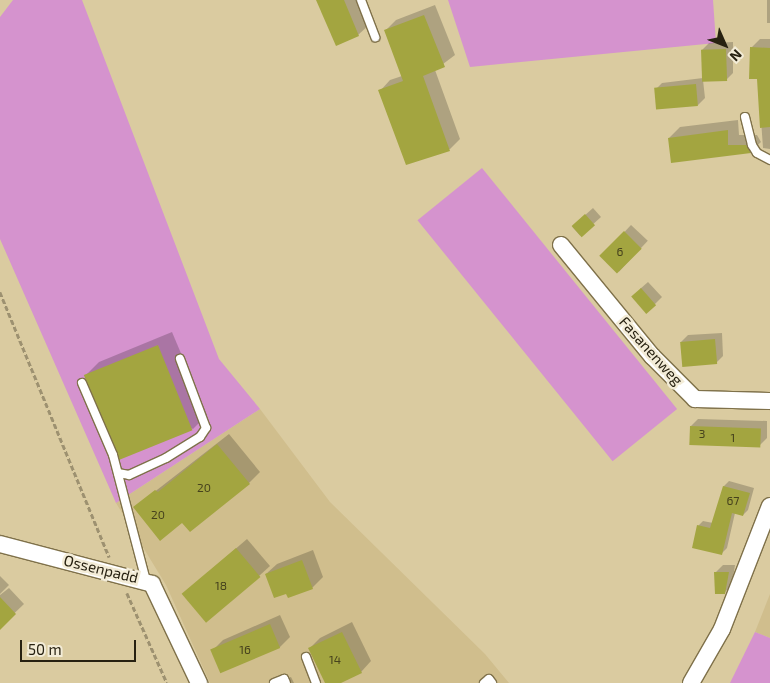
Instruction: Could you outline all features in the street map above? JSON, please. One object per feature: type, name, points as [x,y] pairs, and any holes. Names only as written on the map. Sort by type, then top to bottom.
[{"type":"street","name":"Fasanenweg","points":[[561,245],[652,356],[695,399],[770,401]]},
{"type":"street","points":[[691,683],[722,629],[770,506]]},
{"type":"street","name":"Ossenpadd","points":[[0,544],[146,581],[159,594],[199,683]]},
{"type":"lane","points":[[361,0],[375,37]]},
{"type":"lane","points":[[745,117],[752,144],[757,153],[770,160]]},
{"type":"lane","points":[[118,472],[129,475],[166,458],[200,437],[206,428],[180,359]]},
{"type":"lane","points":[[82,383],[118,472],[146,581]]},
{"type":"lane","points":[[306,657],[316,683]]},
{"type":"lane","points":[[274,683],[284,679],[286,683]]},
{"type":"lane","points":[[484,683],[489,679],[492,683]]},
{"type":"path","points":[[0,292],[116,573],[167,683]]},
{"type":"shaded area","points":[[13,0],[82,0],[219,359],[260,409],[116,503],[0,239],[0,17]]},
{"type":"shaded area","points":[[448,0],[713,0],[716,43],[470,67]]},
{"type":"shaded area","points":[[482,168],[677,409],[613,461],[417,220]]},
{"type":"shaded area","points":[[260,409],[330,502],[485,654],[509,683],[210,683],[166,585],[116,503]]},
{"type":"shaded area","points":[[770,594],[770,638],[755,632]]},
{"type":"shaded area","points":[[755,632],[770,638],[770,683],[730,683]]},
{"type":"building","points":[[316,0],[344,0],[359,36],[336,46]]},
{"type":"building","points":[[424,15],[445,67],[423,76],[450,151],[406,165],[378,90],[403,81],[384,30]]},
{"type":"building","points":[[750,47],[770,48],[770,127],[760,128],[757,79],[749,79]]},
{"type":"building","points":[[726,49],[727,81],[702,82],[701,50]]},
{"type":"building","points":[[696,84],[698,106],[656,110],[654,88]]},
{"type":"building","points":[[728,130],[728,145],[746,145],[751,153],[671,163],[668,138]]},
{"type":"building","points":[[585,214],[595,225],[582,237],[572,226]]},
{"type":"building","points":[[624,231],[642,249],[617,273],[599,256]]},
{"type":"building","points":[[641,288],[656,305],[646,314],[631,297]]},
{"type":"building","points":[[715,339],[717,364],[682,367],[680,342]]},
{"type":"building","points":[[158,345],[192,430],[118,460],[84,375]]},
{"type":"building","points":[[690,426],[761,428],[760,447],[689,445]]},
{"type":"building","points":[[217,444],[250,484],[190,532],[182,523],[160,541],[133,507],[155,490],[158,492]]},
{"type":"building","points":[[723,486],[750,493],[743,516],[732,513],[722,555],[692,548],[697,525],[710,528]]},
{"type":"building","points":[[236,548],[260,577],[206,623],[182,594]]},
{"type":"building","points":[[302,560],[313,589],[288,598],[286,594],[274,598],[265,574]]},
{"type":"building","points":[[714,572],[729,572],[725,594],[715,594]]},
{"type":"building","points":[[0,597],[16,614],[0,630]]},
{"type":"building","points":[[270,624],[280,648],[220,673],[210,649]]},
{"type":"building","points":[[342,632],[362,673],[341,683],[325,683],[308,648]]}]
